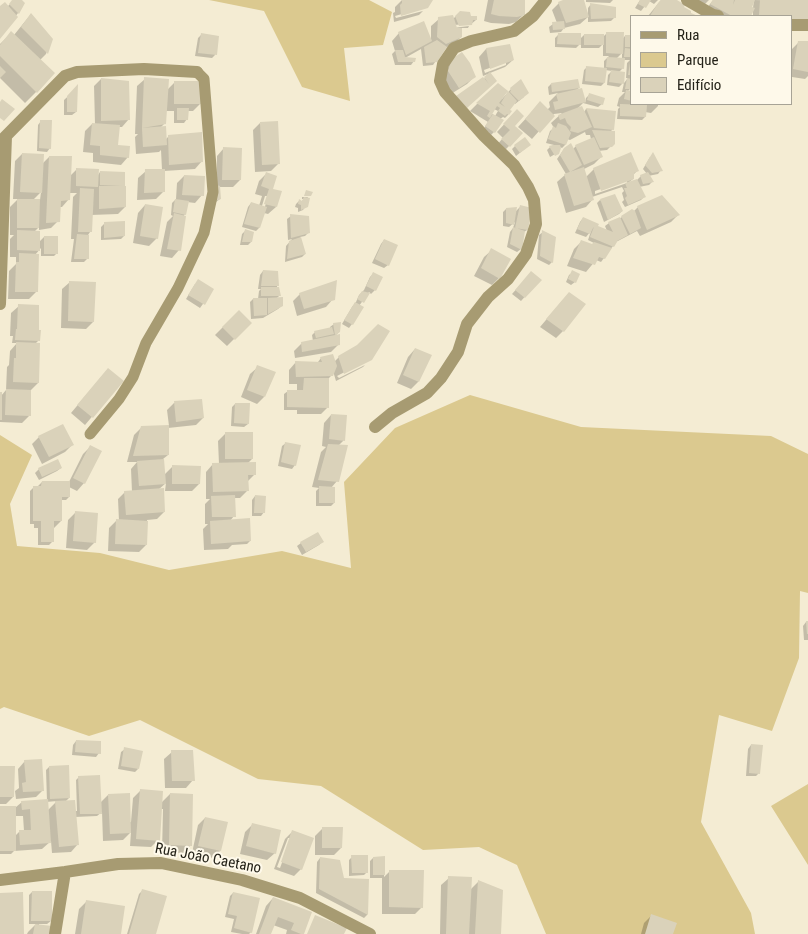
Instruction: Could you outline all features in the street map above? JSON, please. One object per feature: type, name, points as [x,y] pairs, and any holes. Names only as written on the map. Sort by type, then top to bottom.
[{"type":"street","points":[[375,427],[392,413],[427,393],[458,352],[467,324],[488,297],[508,279],[526,254],[536,224],[534,200],[528,187],[514,165],[484,136],[445,92],[440,81],[443,64],[454,48],[471,41],[514,31],[533,16],[546,0]]},
{"type":"street","points":[[687,0],[716,15]]},
{"type":"street","points":[[793,25],[808,25]]},
{"type":"street","points":[[0,304],[3,139],[65,76],[77,72],[144,69],[197,72]]},
{"type":"street","name":"Rua João Caetano","points":[[0,880],[118,864],[161,863],[242,880],[300,898],[370,934]]},
{"type":"street","points":[[55,934],[65,872]]},
{"type":"lane","points":[[90,434],[119,399],[133,377],[146,343],[178,288],[204,233],[213,192],[204,79],[197,72]]},
{"type":"green space","points":[[209,0],[369,0],[392,12],[383,45],[344,48],[350,101],[302,87],[264,11]]},
{"type":"green space","points":[[470,395],[581,427],[771,436],[808,454],[808,593],[800,591],[799,658],[772,731],[719,715],[701,822],[751,913],[755,934],[546,934],[517,865],[479,847],[423,850],[321,786],[258,779],[140,720],[89,736],[4,707],[0,709],[0,435],[32,455],[10,504],[17,546],[100,553],[169,570],[282,551],[351,568],[344,482],[395,428]]},
{"type":"green space","points":[[808,784],[808,865],[771,806]]},
{"type":"building","points":[[12,0],[22,0],[25,3],[19,14],[9,4]]},
{"type":"building","points":[[402,0],[433,0],[428,8],[401,16],[400,5]]},
{"type":"building","points":[[494,0],[525,0],[525,15],[517,17],[491,14]]},
{"type":"building","points":[[563,0],[584,0],[589,17],[566,23],[558,2]]},
{"type":"building","points":[[640,0],[651,0],[646,8],[638,4]]},
{"type":"building","points":[[661,0],[677,0],[696,15],[651,15]]},
{"type":"building","points":[[713,0],[734,0],[733,5],[735,0],[755,0],[752,7],[755,8],[752,15],[730,15],[710,4]]},
{"type":"building","points":[[760,0],[808,0],[808,20],[793,21],[793,15],[759,15]]},
{"type":"building","points":[[5,2],[18,17],[0,39],[0,6]]},
{"type":"building","points":[[590,3],[616,7],[616,18],[591,19]]},
{"type":"building","points":[[460,11],[470,12],[471,16],[477,16],[477,20],[473,20],[472,25],[459,26],[455,16]]},
{"type":"building","points":[[31,13],[53,39],[48,54],[21,27]]},
{"type":"building","points":[[453,15],[457,28],[462,28],[462,37],[446,44],[437,37],[438,17]]},
{"type":"building","points":[[424,21],[432,41],[406,55],[398,32]]},
{"type":"building","points":[[564,21],[565,29],[553,30],[552,22]]},
{"type":"building","points":[[11,31],[55,73],[37,93],[0,56],[0,45]]},
{"type":"building","points":[[606,32],[624,32],[623,54],[606,53]]},
{"type":"building","points":[[201,33],[219,36],[217,55],[198,53]]},
{"type":"building","points":[[558,33],[581,33],[581,45],[557,44]]},
{"type":"building","points":[[584,34],[604,34],[604,45],[584,45]]},
{"type":"building","points":[[625,35],[630,35],[630,47],[625,47]]},
{"type":"building","points":[[437,40],[447,47],[437,62],[426,63],[424,47]]},
{"type":"building","points":[[798,41],[808,41],[808,72],[793,69]]},
{"type":"building","points":[[510,44],[514,60],[490,69],[486,48]]},
{"type":"building","points":[[625,48],[630,49],[630,57],[624,57]]},
{"type":"building","points":[[395,50],[403,50],[405,57],[416,58],[415,62],[398,62]]},
{"type":"building","points":[[462,52],[470,63],[476,77],[459,88],[448,71],[452,59]]},
{"type":"building","points":[[607,57],[625,58],[624,69],[606,67]]},
{"type":"building","points":[[0,66],[6,72],[0,78]]},
{"type":"building","points":[[586,66],[607,68],[605,83],[585,81]]},
{"type":"building","points":[[611,70],[625,72],[624,84],[609,82]]},
{"type":"building","points":[[490,72],[497,81],[467,108],[456,96],[483,77],[489,84],[484,77]]},
{"type":"building","points":[[144,77],[169,79],[166,124],[142,128]]},
{"type":"building","points":[[101,78],[129,81],[130,120],[101,121]]},
{"type":"building","points":[[627,78],[630,79],[630,89],[625,89]]},
{"type":"building","points":[[521,79],[529,93],[519,101],[510,92],[510,88]]},
{"type":"building","points":[[578,79],[580,88],[552,92],[551,83]]},
{"type":"building","points":[[174,81],[202,81],[202,104],[174,104]]},
{"type":"building","points":[[498,83],[508,91],[517,101],[510,110],[512,111],[509,115],[505,116],[498,111],[500,108],[497,106],[490,118],[487,116],[490,111],[476,103]],"holes":[[[508,91],[501,103],[505,107],[499,103]]]},
{"type":"building","points":[[78,84],[77,112],[67,112],[67,96]]},
{"type":"building","points":[[582,88],[586,102],[555,110],[553,102],[558,101],[556,94]]},
{"type":"building","points":[[626,90],[630,91],[630,100],[624,99]]},
{"type":"building","points":[[589,93],[605,98],[603,105],[587,100]]},
{"type":"building","points":[[2,99],[15,109],[4,121],[0,118],[0,102]]},
{"type":"building","points":[[540,101],[555,116],[540,133],[525,119]]},
{"type":"building","points":[[620,104],[647,105],[646,117],[620,116]]},
{"type":"building","points":[[582,106],[592,127],[578,133],[570,131],[571,127],[565,118],[560,120],[558,115]]},
{"type":"building","points":[[177,108],[189,108],[188,120],[177,120]]},
{"type":"building","points":[[586,108],[616,111],[614,130],[594,128]]},
{"type":"building","points":[[517,109],[524,116],[515,126],[523,133],[510,147],[501,139],[510,130],[503,124]]},
{"type":"building","points":[[493,114],[504,120],[495,133],[485,126]]},
{"type":"building","points":[[40,120],[52,120],[51,149],[39,148]]},
{"type":"building","points":[[278,121],[280,164],[262,165],[260,122]]},
{"type":"building","points":[[92,123],[120,125],[118,145],[130,146],[129,158],[100,155],[100,146],[90,145]]},
{"type":"building","points":[[558,123],[566,126],[571,133],[566,145],[548,139],[553,126],[556,128]]},
{"type":"building","points":[[166,126],[167,145],[143,147],[142,128]]},
{"type":"building","points":[[592,130],[615,131],[615,144],[612,147],[600,148]]},
{"type":"building","points":[[202,132],[203,162],[169,165],[168,135]]},
{"type":"building","points":[[525,137],[531,145],[520,153],[514,145]]},
{"type":"building","points":[[594,137],[603,157],[584,165],[575,145]]},
{"type":"building","points":[[571,143],[582,165],[570,172],[560,155],[564,148]]},
{"type":"building","points":[[560,145],[561,148],[559,154],[555,156],[549,146]]},
{"type":"building","points":[[223,147],[242,148],[241,180],[222,180]]},
{"type":"building","points":[[631,152],[639,171],[634,173],[634,179],[601,191],[593,168]]},
{"type":"building","points":[[653,152],[663,171],[652,173],[645,165]]},
{"type":"building","points":[[22,153],[44,154],[42,193],[20,192]]},
{"type":"building","points":[[49,156],[72,156],[70,200],[61,201],[60,222],[46,223]]},
{"type":"building","points":[[584,167],[594,200],[574,206],[564,174]]},
{"type":"building","points":[[76,168],[99,169],[98,187],[76,186]]},
{"type":"building","points":[[145,169],[165,169],[165,192],[144,193]]},
{"type":"building","points":[[100,171],[125,172],[126,207],[99,209],[99,186],[122,186],[100,185]]},
{"type":"building","points":[[266,172],[277,176],[273,189],[282,191],[277,207],[264,204],[269,189],[261,186]]},
{"type":"building","points":[[648,172],[654,182],[643,184],[640,175]]},
{"type":"building","points":[[184,175],[205,176],[204,196],[182,195]]},
{"type":"building","points":[[637,179],[646,197],[628,205],[625,198],[627,196],[624,188],[627,188],[625,183]]},
{"type":"building","points":[[215,185],[220,186],[221,199],[215,201]]},
{"type":"building","points":[[80,188],[94,189],[92,232],[78,232]]},
{"type":"building","points":[[306,190],[313,192],[311,196],[304,196]]},
{"type":"building","points":[[615,194],[623,211],[608,220],[600,199]]},
{"type":"building","points":[[662,195],[680,215],[647,230],[637,206]]},
{"type":"building","points":[[304,197],[310,198],[308,207],[301,210],[301,205],[298,204],[299,199],[302,201]]},
{"type":"building","points":[[17,199],[40,199],[39,228],[17,228]]},
{"type":"building","points":[[175,199],[189,201],[186,215],[173,212]]},
{"type":"building","points":[[251,202],[267,207],[260,228],[244,224]]},
{"type":"building","points":[[145,204],[163,207],[158,239],[140,236]]},
{"type":"building","points":[[520,205],[532,208],[528,230],[515,228]]},
{"type":"building","points":[[517,207],[514,225],[506,223],[506,208]]},
{"type":"building","points":[[632,209],[635,211],[641,228],[630,234],[621,216]]},
{"type":"building","points":[[174,213],[186,216],[181,251],[167,249]]},
{"type":"building","points":[[290,214],[309,216],[310,233],[291,238]]},
{"type":"building","points":[[583,217],[613,232],[608,222],[620,217],[628,235],[617,241],[614,247],[590,237],[594,227],[590,234],[577,229]]},
{"type":"building","points":[[125,221],[125,236],[104,238],[104,222]]},
{"type":"building","points":[[513,227],[525,231],[522,250],[510,244]]},
{"type":"building","points":[[245,229],[254,232],[252,242],[242,242]]},
{"type":"building","points":[[17,230],[40,231],[40,251],[17,250]]},
{"type":"building","points":[[542,230],[556,237],[553,263],[540,256]]},
{"type":"building","points":[[77,234],[89,235],[89,259],[74,259]]},
{"type":"building","points":[[44,236],[58,236],[58,254],[44,254]]},
{"type":"building","points":[[301,237],[306,254],[287,259],[289,241]]},
{"type":"building","points":[[384,239],[398,245],[389,266],[375,259]]},
{"type":"building","points":[[581,240],[612,248],[605,259],[599,257],[595,265],[573,258]]},
{"type":"building","points":[[491,248],[511,259],[500,279],[481,268]]},
{"type":"building","points":[[19,253],[39,254],[38,292],[15,292],[16,262],[19,262]]},
{"type":"building","points":[[263,270],[278,271],[279,286],[261,286]]},
{"type":"building","points":[[572,270],[580,274],[576,283],[568,279]]},
{"type":"building","points":[[531,271],[542,280],[525,298],[515,290]]},
{"type":"building","points":[[373,272],[383,277],[376,291],[366,286]]},
{"type":"building","points":[[198,279],[214,289],[205,305],[188,295]]},
{"type":"building","points":[[337,280],[335,300],[304,309],[299,293]]},
{"type":"building","points":[[69,281],[96,282],[94,322],[68,321]]},
{"type":"building","points":[[261,287],[279,287],[281,296],[261,296]]},
{"type":"building","points":[[362,291],[370,293],[364,303],[357,299]]},
{"type":"building","points":[[569,292],[586,304],[564,332],[546,319]]},
{"type":"building","points":[[283,297],[283,306],[268,314],[268,298]]},
{"type":"building","points":[[253,298],[267,298],[267,315],[254,316]]},
{"type":"building","points":[[355,302],[364,307],[353,325],[344,320]]},
{"type":"building","points":[[18,304],[39,305],[40,341],[15,340]]},
{"type":"building","points":[[239,310],[252,323],[235,340],[222,327]]},
{"type":"building","points":[[341,322],[340,332],[335,335],[333,323]]},
{"type":"building","points":[[378,324],[390,331],[372,360],[344,374],[338,356],[357,345]]},
{"type":"building","points":[[332,327],[334,334],[316,338],[314,331]]},
{"type":"building","points":[[340,334],[340,345],[302,352],[301,342]]},
{"type":"building","points":[[16,342],[40,343],[39,383],[13,382]]},
{"type":"building","points":[[415,348],[432,355],[419,382],[403,375]]},
{"type":"building","points":[[333,354],[337,366],[333,376],[296,377],[295,361],[322,362],[320,357]]},
{"type":"building","points":[[257,365],[276,372],[265,397],[247,390]]},
{"type":"building","points":[[108,368],[124,381],[93,418],[77,405]]},
{"type":"building","points":[[304,378],[329,378],[329,408],[287,407],[287,390],[303,390]]},
{"type":"building","points":[[6,389],[31,390],[31,416],[5,415]]},
{"type":"building","points":[[0,392],[2,392],[2,420],[0,420]]},
{"type":"building","points":[[202,399],[204,418],[176,422],[174,401]]},
{"type":"building","points":[[235,403],[250,403],[249,424],[234,423]]},
{"type":"building","points":[[331,414],[347,415],[345,441],[329,439]]},
{"type":"building","points":[[63,424],[74,445],[49,457],[38,436]]},
{"type":"building","points":[[169,425],[169,455],[133,456],[141,426]]},
{"type":"building","points":[[225,432],[253,432],[253,459],[225,459]]},
{"type":"building","points":[[285,442],[301,445],[296,466],[281,462]]},
{"type":"building","points":[[328,444],[348,445],[339,482],[318,480]]},
{"type":"building","points":[[90,445],[102,451],[85,484],[73,478]]},
{"type":"building","points":[[58,459],[62,468],[42,477],[38,468]]},
{"type":"building","points":[[164,459],[166,484],[139,486],[137,461]]},
{"type":"building","points":[[256,462],[256,475],[248,475],[249,491],[213,492],[212,463]]},
{"type":"building","points":[[172,465],[201,466],[200,484],[172,484]]},
{"type":"building","points":[[42,481],[70,481],[70,497],[62,497],[62,521],[54,521],[54,542],[41,542],[41,521],[33,521],[33,486],[41,486]]},
{"type":"building","points":[[319,486],[335,487],[335,503],[319,503]]},
{"type":"building","points":[[164,488],[165,512],[126,515],[124,491]]},
{"type":"building","points":[[235,495],[236,517],[212,517],[211,496]]},
{"type":"building","points":[[255,495],[266,496],[265,513],[254,513]]},
{"type":"building","points":[[75,511],[98,513],[96,543],[73,541]]},
{"type":"building","points":[[250,518],[251,541],[211,544],[210,521]]},
{"type":"building","points":[[116,519],[148,521],[147,545],[115,544]]},
{"type":"building","points":[[318,532],[324,542],[306,552],[300,542]]},
{"type":"building","points":[[806,621],[808,621],[808,634],[807,634]]},
{"type":"building","points":[[76,740],[101,741],[101,754],[75,752]]},
{"type":"building","points":[[751,744],[763,745],[760,774],[749,773]]},
{"type":"building","points":[[124,747],[143,751],[139,769],[121,766]]},
{"type":"building","points":[[171,750],[193,750],[195,781],[172,781]]},
{"type":"building","points":[[42,759],[44,791],[23,792],[22,783],[26,782],[24,760]]},
{"type":"building","points":[[69,765],[70,798],[50,799],[49,766]]},
{"type":"building","points":[[0,766],[15,766],[14,797],[0,797]]},
{"type":"building","points":[[100,775],[102,814],[80,814],[78,776]]},
{"type":"building","points":[[140,789],[163,791],[160,841],[136,839]]},
{"type":"building","points":[[130,793],[131,833],[110,834],[108,794]]},
{"type":"building","points":[[170,793],[193,794],[192,846],[169,845]]},
{"type":"building","points":[[48,799],[51,843],[20,845],[19,830],[31,830],[30,809],[22,810],[21,801]]},
{"type":"building","points":[[75,800],[79,845],[59,847],[55,801]]},
{"type":"building","points":[[0,806],[16,806],[16,851],[0,851]]},
{"type":"building","points":[[205,817],[228,822],[221,851],[198,846]]},
{"type":"building","points":[[252,823],[281,830],[276,854],[246,846]]},
{"type":"building","points":[[322,827],[343,827],[342,848],[322,848]]},
{"type":"building","points":[[292,830],[314,838],[302,870],[281,862]]},
{"type":"building","points":[[351,855],[368,855],[368,873],[352,873]]},
{"type":"building","points":[[385,856],[385,875],[373,875],[373,857]]},
{"type":"building","points":[[320,857],[340,860],[344,878],[369,879],[368,915],[319,889]]},
{"type":"building","points":[[389,870],[424,870],[423,908],[389,907]]},
{"type":"building","points":[[448,876],[472,877],[469,934],[446,934]]},
{"type":"building","points":[[478,880],[503,890],[501,934],[475,934]]},
{"type":"building","points":[[142,889],[167,896],[156,934],[129,934]]},
{"type":"building","points":[[32,891],[52,891],[52,921],[31,921]]},
{"type":"building","points":[[23,892],[24,934],[0,934],[0,893]]},
{"type":"building","points":[[233,892],[260,898],[252,933],[234,928],[237,916],[228,914]]},
{"type":"building","points":[[273,897],[312,912],[304,934],[291,930],[294,923],[278,917],[271,934],[259,934]]},
{"type":"building","points":[[86,900],[125,906],[121,934],[81,934]]},
{"type":"building","points":[[651,914],[677,923],[673,934],[645,934]]},
{"type":"building","points":[[315,915],[347,928],[344,934],[307,934]]},
{"type":"building","points":[[35,924],[52,926],[51,934],[33,934]]}]
